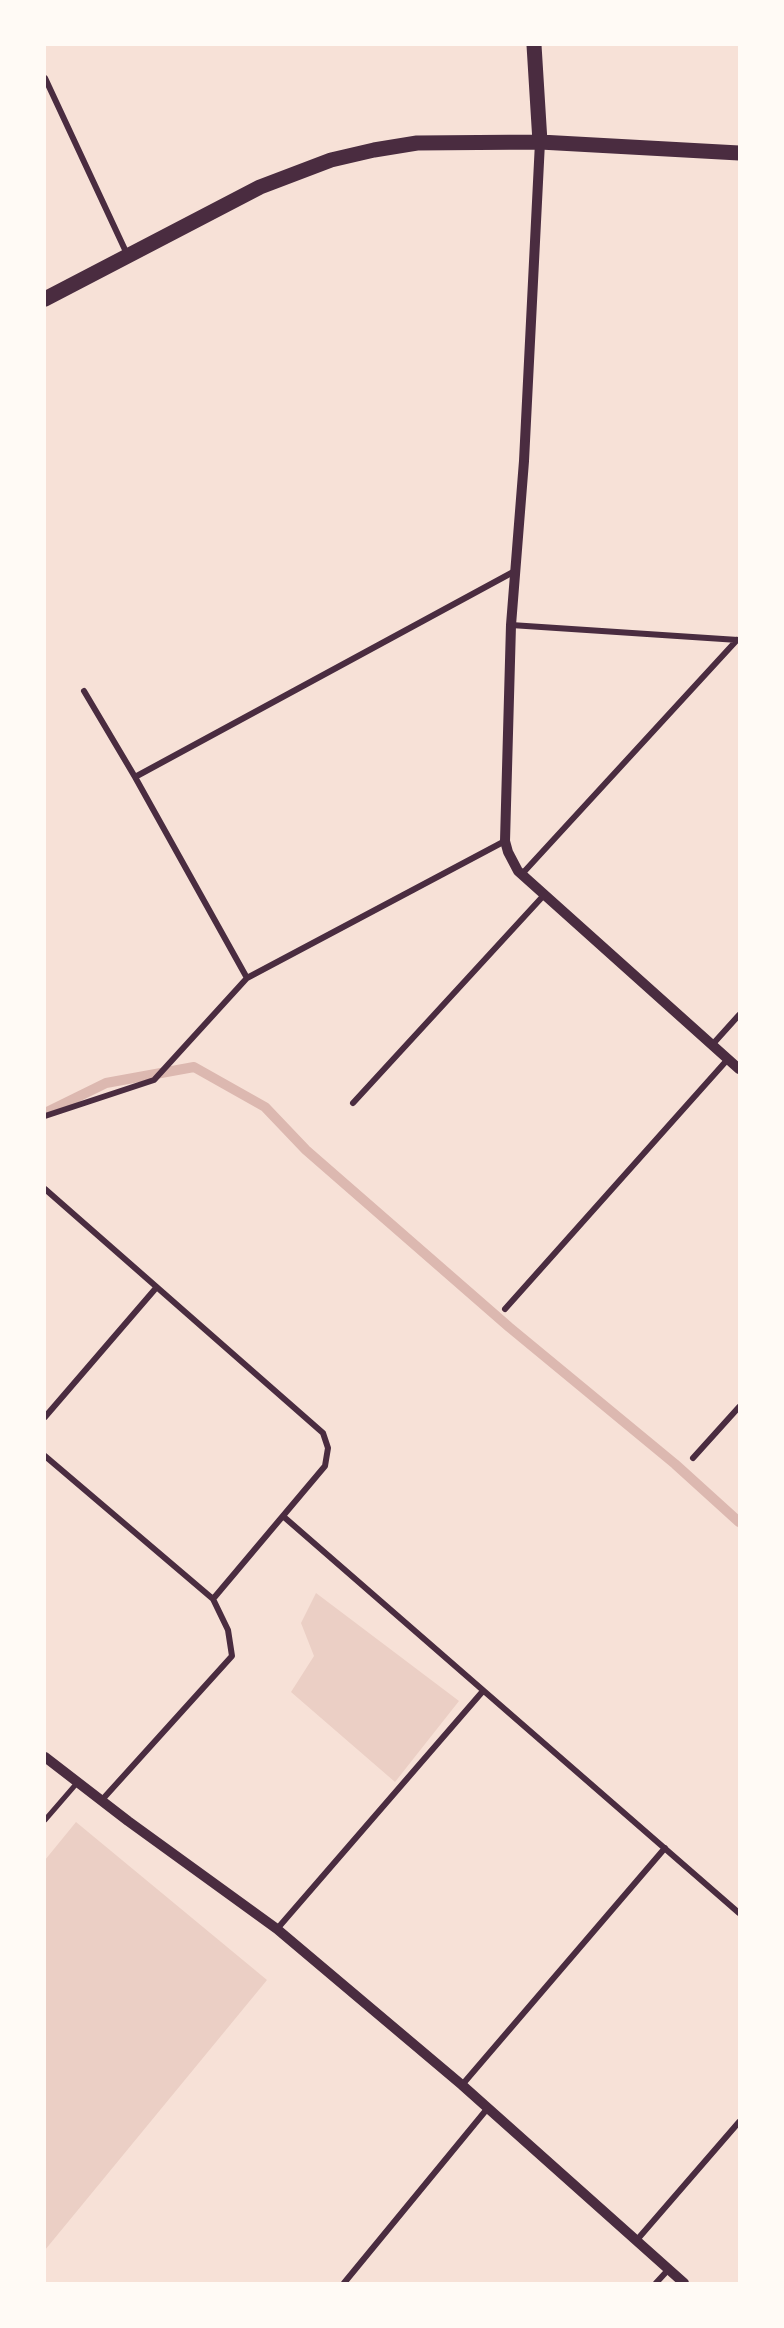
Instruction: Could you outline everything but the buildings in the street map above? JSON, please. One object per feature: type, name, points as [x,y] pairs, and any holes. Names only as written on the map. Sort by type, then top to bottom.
[{"type":"main road","points":[[534,45],[540,142]]},
{"type":"main road","points":[[45,298],[260,188],[331,160],[374,150],[417,143],[540,142],[739,153]]},
{"type":"street","points":[[45,78],[127,255]]},
{"type":"street","points":[[540,142],[524,461],[511,625],[505,842],[512,861],[522,874],[739,1069]]},
{"type":"street","points":[[135,777],[515,570]]},
{"type":"street","points":[[511,625],[738,640]]},
{"type":"street","points":[[522,874],[738,640]]},
{"type":"street","points":[[84,691],[135,777],[247,978]]},
{"type":"street","points":[[45,1116],[154,1080],[247,978],[505,842]]},
{"type":"street","points":[[353,1103],[546,894]]},
{"type":"street","points":[[712,1045],[739,1015]]},
{"type":"street","points":[[505,1309],[728,1059]]},
{"type":"street","points":[[45,1189],[323,1433],[327,1448],[325,1466],[213,1599]]},
{"type":"street","points":[[45,1417],[156,1288]]},
{"type":"street","points":[[693,1458],[739,1407]]},
{"type":"street","points":[[45,1456],[213,1599],[228,1630],[232,1656],[100,1801]]},
{"type":"street","points":[[284,1517],[739,1913]]},
{"type":"street","points":[[277,1929],[483,1691]]},
{"type":"street","points":[[45,1757],[100,1801],[277,1929],[462,2085],[684,2283]]},
{"type":"street","points":[[45,1820],[77,1783]]},
{"type":"street","points":[[462,2085],[665,1848]]},
{"type":"street","points":[[346,2282],[487,2109]]},
{"type":"street","points":[[636,2241],[739,2122]]},
{"type":"street","points":[[656,2283],[668,2270]]},
{"type":"shaded area","points":[[316,1593],[459,1701],[395,1782],[291,1692],[314,1656],[301,1623]]},
{"type":"shaded area","points":[[76,1822],[267,1980],[45,2250],[45,1860]]},
{"type":"waterway","points":[[45,1113],[106,1083],[194,1067],[265,1107],[306,1150],[509,1327],[675,1464],[739,1522]]}]
